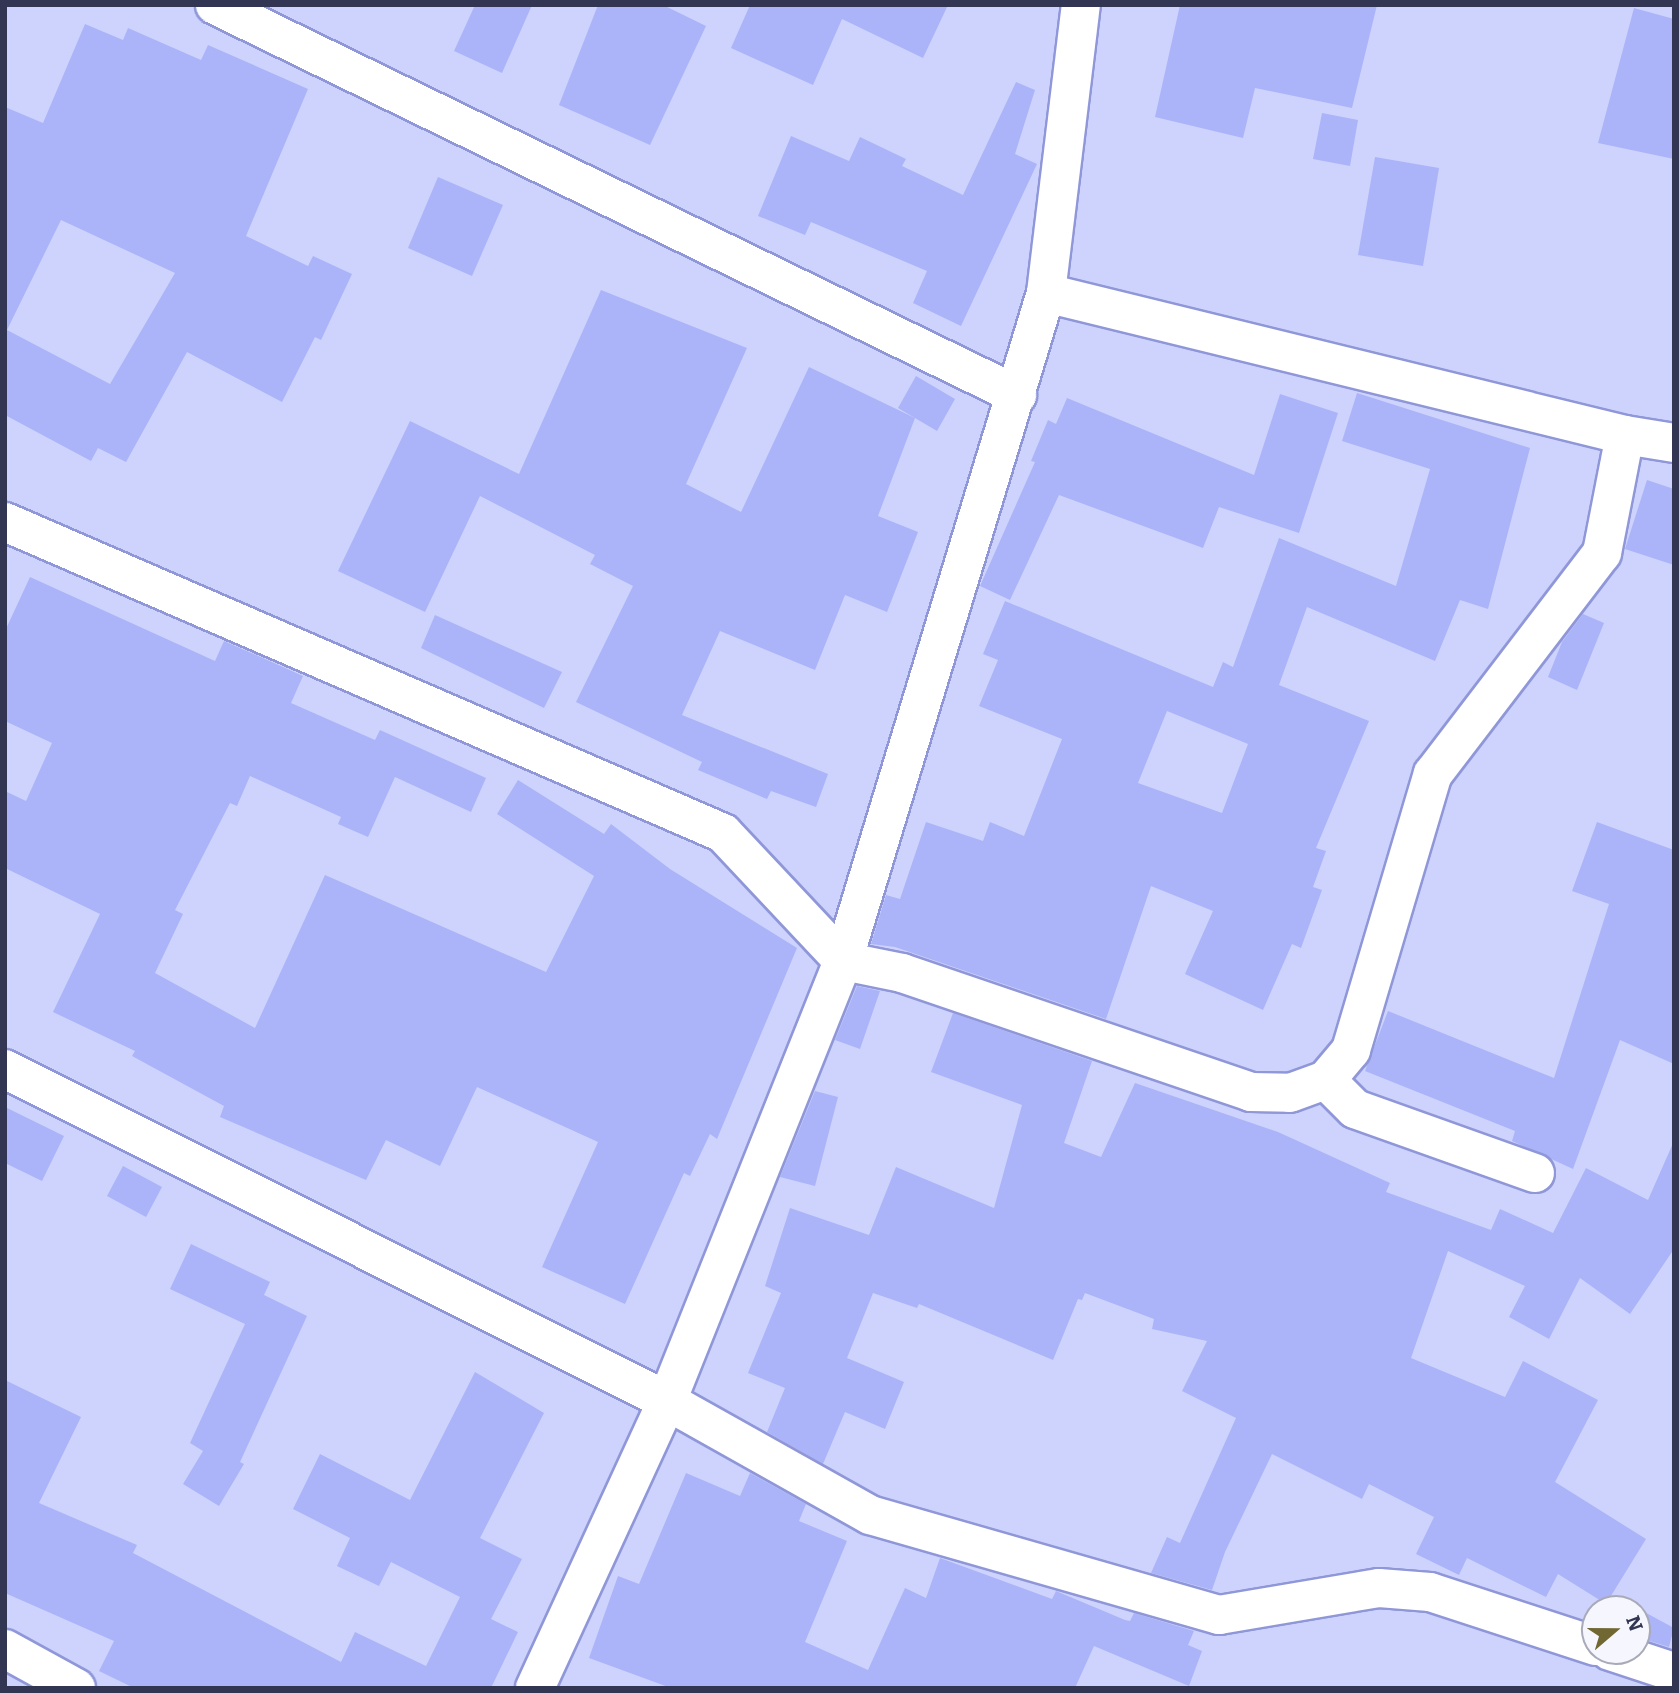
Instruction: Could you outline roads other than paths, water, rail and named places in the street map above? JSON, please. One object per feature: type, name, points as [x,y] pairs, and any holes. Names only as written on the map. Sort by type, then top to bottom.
[{"type":"street","points":[[215,5],[1017,395]]},
{"type":"street","points":[[535,1688],[667,1401],[843,961],[1046,293],[1081,5]]},
{"type":"street","points":[[1046,293],[1625,435],[1674,443]]},
{"type":"street","points":[[5,522],[723,833],[843,961],[902,973],[1251,1092],[1290,1093],[1326,1080],[1351,1050],[1433,774],[1602,553],[1625,435]]},
{"type":"street","points":[[5,1069],[667,1401],[870,1515],[1219,1615],[1379,1588],[1430,1592],[1581,1641]]},
{"type":"street","points":[[1326,1080],[1355,1109],[1535,1173]]},
{"type":"street","points":[[5,1649],[76,1688]]},
{"type":"street","points":[[1651,1664],[1674,1672]]}]
